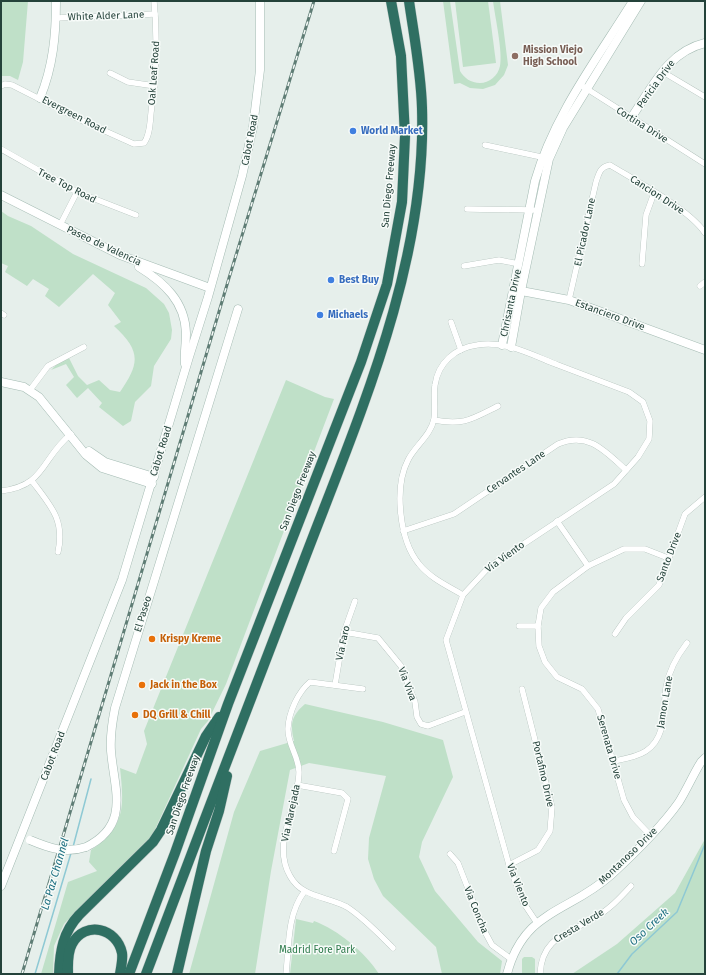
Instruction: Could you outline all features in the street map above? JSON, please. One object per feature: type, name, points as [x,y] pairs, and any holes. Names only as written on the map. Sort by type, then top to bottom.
[{"type":"highway","name":"San Diego Freeway","points":[[129,974],[175,853],[228,704],[361,362],[386,284],[402,202],[405,136],[401,56],[391,1]]},
{"type":"highway","points":[[146,974],[354,426],[390,326],[401,286],[415,219],[422,141],[422,106],[409,1]]},
{"type":"highway","points":[[59,974],[61,950],[69,928],[79,915],[153,842],[161,830],[206,736],[228,704]]},
{"type":"highway","points":[[177,974],[206,851],[219,811],[235,739]]},
{"type":"highway","points":[[68,974],[68,954],[72,943],[85,931],[97,929],[110,933],[119,945],[122,954],[120,974]]},
{"type":"street","points":[[40,98],[51,68],[56,18],[56,1]]},
{"type":"street","name":"Oak Leaf Road","points":[[144,143],[148,135],[155,86],[157,45],[154,1]]},
{"type":"street","name":"Cabot Road","points":[[1,886],[122,580],[210,288],[242,176],[253,128],[260,70],[260,1]]},
{"type":"street","name":"Chrisanta Drive","points":[[583,87],[632,1]]},
{"type":"street","name":"Chrisanta Drive","points":[[511,347],[519,264],[545,158],[556,126],[641,1]]},
{"type":"street","name":"White Alder Lane","points":[[56,18],[155,14]]},
{"type":"street","name":"Pericia Drive","points":[[631,118],[670,62],[683,52],[705,43]]},
{"type":"street","points":[[663,72],[705,97]]},
{"type":"street","points":[[110,73],[128,82],[155,86]]},
{"type":"street","name":"Evergreen Road","points":[[3,85],[12,85],[85,122],[134,144],[144,143]]},
{"type":"street","name":"Cortina Drive","points":[[583,87],[705,164]]},
{"type":"street","points":[[485,145],[545,158]]},
{"type":"street","name":"Tree Top Road","points":[[1,150],[77,192],[136,215]]},
{"type":"street","name":"Cancion Drive","points":[[604,166],[610,165],[654,192],[689,217],[705,233]]},
{"type":"street","name":"El Picador Lane","points":[[569,300],[596,182],[600,170],[604,166]]},
{"type":"street","points":[[60,225],[77,192]]},
{"type":"street","points":[[642,264],[646,215],[654,192]]},
{"type":"street","name":"Paseo de Valencia","points":[[1,195],[120,255],[210,288]]},
{"type":"street","points":[[467,209],[533,210]]},
{"type":"street","name":"Chrisanta Drive","points":[[463,595],[440,582],[419,564],[402,531],[400,506],[403,478],[408,460],[421,444],[434,420],[434,386],[437,375],[446,359],[475,345],[502,345],[517,290],[533,210]]},
{"type":"street","points":[[120,255],[160,280],[174,295],[185,322],[185,368]]},
{"type":"street","points":[[464,266],[500,260],[519,264]]},
{"type":"street","name":"Estanciero Drive","points":[[517,290],[569,300],[705,350]]},
{"type":"street","name":"El Paseo","points":[[21,837],[50,848],[67,851],[86,847],[101,838],[112,824],[118,803],[111,751],[112,723],[115,708],[238,309]]},
{"type":"street","points":[[451,322],[462,350]]},
{"type":"street","name":"Via Viento","points":[[502,345],[511,347],[629,392],[643,402],[650,422],[649,439],[638,457],[614,484],[489,568],[463,595],[446,640],[509,865],[523,902],[537,923]]},
{"type":"street","points":[[30,390],[48,366],[84,347]]},
{"type":"street","points":[[1,382],[17,385],[30,390],[39,397],[71,434],[86,455],[102,468],[153,481]]},
{"type":"street","points":[[434,420],[450,423],[465,422],[498,406]]},
{"type":"street","points":[[1,491],[13,490],[32,481],[45,468],[56,448],[71,434]]},
{"type":"street","name":"Cervantes Lane","points":[[402,531],[454,514],[558,444],[567,440],[586,440],[595,443],[626,470]]},
{"type":"street","points":[[32,481],[58,520],[61,539],[58,552]]},
{"type":"street","name":"Santo Drive","points":[[615,634],[626,618],[659,585],[685,514],[705,497]]},
{"type":"street","points":[[557,521],[588,566]]},
{"type":"street","name":"Serenata Drive","points":[[651,836],[633,817],[624,800],[598,709],[582,689],[558,677],[545,662],[539,646],[538,626],[541,608],[553,592],[588,566],[624,549],[645,549],[668,558]]},
{"type":"street","name":"Via Faro","points":[[335,686],[344,632],[355,602]]},
{"type":"street","points":[[519,626],[538,626]]},
{"type":"street","name":"Via Viva","points":[[344,632],[378,638],[401,666],[415,702],[417,717],[421,724],[428,726],[465,712]]},
{"type":"street","name":"Jamon Lane","points":[[614,762],[645,752],[659,736],[662,726],[668,679],[675,658],[687,643]]},
{"type":"street","name":"Via Marejada","points":[[363,689],[310,682],[290,712],[288,728],[290,744],[299,771],[284,844],[284,860],[290,876],[304,892],[346,907],[366,921],[393,948]]},
{"type":"street","name":"Portafino Drive","points":[[509,865],[538,850],[550,831],[552,807],[522,689]]},
{"type":"street","name":"Montanoso Drive","points":[[507,974],[511,959],[520,943],[537,923],[552,911],[600,885],[651,836],[679,801],[701,762],[705,758]]},
{"type":"street","points":[[297,785],[342,793],[348,799],[334,852]]},
{"type":"street","name":"Via Concha","points":[[450,854],[458,863],[485,932],[492,945],[511,959]]},
{"type":"street","name":"Cresta Verde","points":[[540,974],[544,955],[551,944],[559,936],[603,913],[631,886]]},
{"type":"street","points":[[286,974],[291,919],[296,902],[304,892]]},
{"type":"green space","points":[[1,1],[28,1],[23,62],[18,80],[10,76],[1,76]]},
{"type":"green space","points":[[443,1],[450,1],[460,71],[468,80],[483,83],[493,78],[500,66],[500,44],[493,1],[500,1],[508,65],[504,75],[495,85],[483,89],[470,88],[460,83],[454,84]]},
{"type":"green space","points":[[455,1],[488,1],[496,63],[463,67]]},
{"type":"green space","points":[[1,211],[8,216],[31,226],[73,254],[146,288],[164,304],[169,313],[172,330],[171,339],[154,366],[151,386],[135,402],[131,421],[123,426],[99,407],[102,403],[88,388],[77,398],[66,385],[74,377],[66,364],[51,370],[57,364],[69,358],[78,376],[87,385],[99,380],[110,390],[120,392],[131,373],[135,358],[129,343],[114,326],[121,322],[108,305],[115,293],[93,274],[59,307],[45,296],[49,289],[33,279],[27,286],[5,272],[8,266],[1,263]]},
{"type":"green space","points":[[286,380],[325,397],[334,399],[226,684],[208,721],[201,729],[152,836],[137,854],[109,878],[64,924],[54,946],[53,974],[41,974],[68,882],[97,871],[89,862],[91,850],[111,832],[117,824],[122,804],[120,768],[136,774],[147,744],[144,731]]},
{"type":"green space","points":[[305,704],[383,722],[443,740],[453,777],[422,842],[419,857],[435,891],[478,942],[502,961],[500,974],[442,974],[436,947],[383,896],[374,879],[368,859],[369,838],[386,776],[309,763],[290,770],[271,871],[255,974],[189,974],[234,812],[260,751],[294,741],[292,725],[294,716]]},
{"type":"green space","points":[[705,839],[705,974],[572,974],[617,944],[675,893]]},
{"type":"green space","name":"Madrid Fore Park","points":[[296,919],[313,923],[314,921],[332,930],[359,950],[379,974],[290,974]]},
{"type":"green space","points":[[524,957],[532,957],[535,959],[535,974],[522,974],[522,959]]},
{"type":"waterway","name":"La Paz Channel","points":[[73,847],[91,779]]},
{"type":"waterway","name":"Oso Creek","points":[[617,974],[632,954],[677,912],[705,844]]},
{"type":"waterway","name":"La Paz Channel","points":[[35,974],[71,853]]},
{"type":"railway","points":[[22,974],[229,278],[314,1]]},
{"type":"place","name":"Mission Viejo High School","points":[[515,56]]},
{"type":"place","name":"World Market","points":[[353,131]]},
{"type":"place","name":"Best Buy","points":[[331,280]]},
{"type":"place","name":"Michaels","points":[[320,315]]},
{"type":"place","name":"Krispy Kreme","points":[[152,639]]},
{"type":"place","name":"Jack in the Box","points":[[142,685]]},
{"type":"place","name":"DQ Grill & Chill","points":[[135,715]]}]
